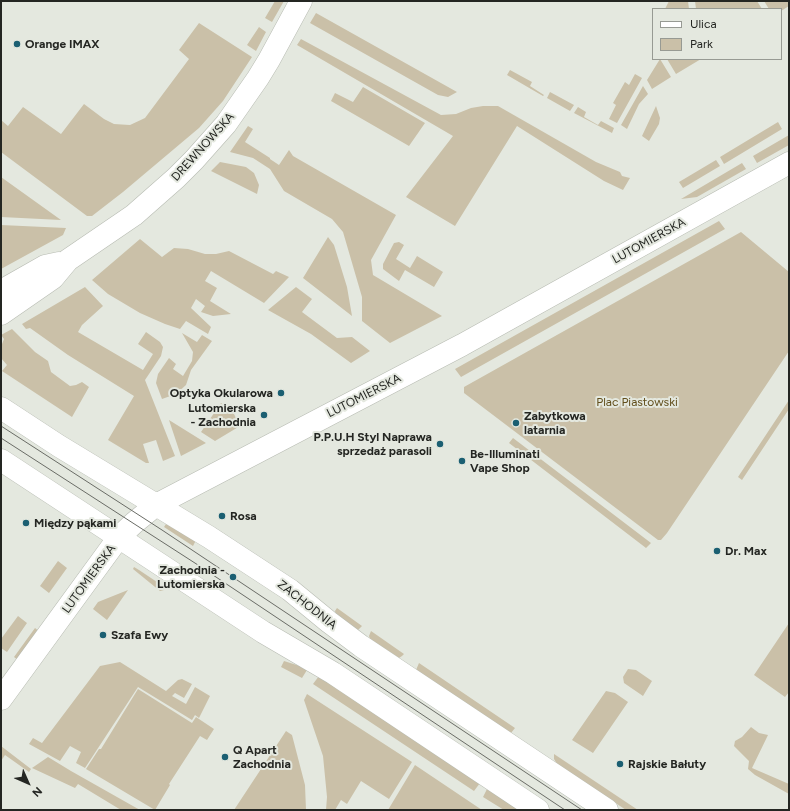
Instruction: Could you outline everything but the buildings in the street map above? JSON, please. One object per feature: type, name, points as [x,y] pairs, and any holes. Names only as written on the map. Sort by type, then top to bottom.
[{"type":"main road","name":"DREWNOWSKA","points":[[1,314],[53,278],[68,260],[123,223],[146,205],[176,178],[207,146],[226,124],[258,78],[302,1]]},
{"type":"main road","name":"LUTOMIERSKA","points":[[1,699],[119,538],[134,523],[156,505],[442,356],[789,163]]},
{"type":"main road","name":"DREWNOWSKA","points":[[1,291],[45,266],[68,260]]},
{"type":"main road","name":"ZACHODNIA","points":[[1,408],[59,446],[209,537],[290,590],[361,646],[607,810]]},
{"type":"main road","points":[[1,460],[263,632],[344,680],[538,810]]},
{"type":"green space","points":[[275,1],[284,1],[272,22],[265,18]]},
{"type":"green space","points":[[669,1],[688,1],[689,8],[666,8]]},
{"type":"green space","points":[[695,1],[757,1],[761,8],[696,8]]},
{"type":"green space","points":[[764,1],[789,1],[789,6],[782,10],[782,8],[768,8]]},
{"type":"green space","points":[[316,13],[457,92],[448,97],[438,95],[310,23]]},
{"type":"green space","points":[[199,23],[252,57],[223,101],[199,128],[92,216],[87,216],[1,152],[1,120],[8,126],[23,107],[61,134],[84,104],[104,119],[114,124],[130,125],[145,118],[189,59],[179,50]]},
{"type":"green space","points":[[259,27],[266,32],[256,51],[247,45]]},
{"type":"green space","points":[[301,39],[441,115],[456,114],[471,108],[483,106],[498,106],[596,162],[620,172],[622,176],[630,178],[623,190],[604,181],[517,126],[455,226],[406,197],[453,136],[297,45]]},
{"type":"green space","points":[[661,60],[671,77],[652,89],[647,80]]},
{"type":"green space","points":[[668,60],[699,60],[676,74]]},
{"type":"green space","points":[[510,70],[532,82],[530,86],[544,95],[543,96],[507,75]]},
{"type":"green space","points":[[635,74],[642,78],[617,123],[609,119],[616,105],[613,103],[625,82],[629,85]]},
{"type":"green space","points":[[643,86],[648,94],[639,104],[627,129],[621,125]]},
{"type":"green space","points":[[363,87],[425,123],[409,146],[331,101],[335,93],[353,102]]},
{"type":"green space","points":[[550,92],[574,105],[570,111],[547,98]]},
{"type":"green space","points":[[656,106],[660,118],[659,124],[649,141],[642,136]]},
{"type":"green space","points":[[578,107],[586,112],[584,117],[598,125],[601,121],[614,128],[612,133],[574,113]]},
{"type":"green space","points":[[778,122],[782,129],[724,164],[720,157]]},
{"type":"green space","points":[[248,126],[253,129],[245,142],[279,165],[289,150],[293,156],[396,215],[371,260],[373,275],[442,316],[390,343],[362,321],[362,297],[343,232],[332,219],[284,191],[270,169],[253,158],[230,152]]},
{"type":"green space","points":[[789,135],[789,145],[757,163],[753,156]]},
{"type":"green space","points":[[716,160],[720,166],[683,188],[679,182]]},
{"type":"green space","points":[[220,162],[246,167],[254,173],[259,185],[257,194],[211,171]]},
{"type":"green space","points":[[742,163],[746,169],[697,197],[681,199]]},
{"type":"green space","points":[[1,177],[61,220],[1,217]]},
{"type":"green space","points":[[719,221],[725,229],[461,377],[455,369]]},
{"type":"green space","points":[[1,225],[66,228],[63,235],[1,269]]},
{"type":"green space","name":"Plac Piastowski","points":[[741,232],[789,272],[789,351],[661,540],[658,540],[464,393],[464,387]]},
{"type":"green space","points":[[328,237],[334,245],[347,287],[352,316],[303,278]]},
{"type":"green space","points":[[140,239],[162,257],[174,248],[188,249],[205,254],[216,254],[229,251],[273,274],[276,271],[289,277],[264,303],[211,271],[205,281],[217,288],[210,301],[231,314],[213,316],[201,312],[205,306],[196,299],[191,308],[211,327],[208,334],[186,321],[180,329],[140,313],[108,294],[92,280]]},
{"type":"green space","points":[[399,242],[404,245],[396,259],[410,268],[417,256],[443,272],[434,287],[405,270],[399,281],[383,269],[383,264],[394,243]]},
{"type":"green space","points":[[85,287],[103,306],[82,325],[78,332],[143,370],[153,354],[138,344],[146,332],[160,342],[163,347],[161,356],[145,380],[175,456],[163,461],[156,440],[143,444],[149,463],[146,463],[108,440],[134,396],[68,355],[30,328],[26,329],[22,324]]},
{"type":"green space","points":[[296,287],[312,299],[302,312],[337,338],[352,337],[370,351],[351,363],[311,334],[268,310]]},
{"type":"green space","points":[[12,329],[35,352],[48,361],[51,372],[70,386],[82,382],[89,387],[72,417],[2,371],[7,365],[1,358],[1,344],[4,339],[1,335]]},
{"type":"green space","points":[[182,333],[197,342],[202,335],[212,341],[191,370],[186,385],[176,394],[162,399],[156,383],[158,374],[169,358],[176,364],[173,369],[183,376],[192,361],[193,352]]},
{"type":"green space","points":[[789,400],[789,409],[742,480],[738,477]]},
{"type":"green space","points":[[221,403],[233,412],[240,426],[215,441],[201,432]]},
{"type":"green space","points":[[169,420],[206,443],[181,456]]},
{"type":"green space","points":[[513,438],[651,543],[646,548],[509,443]]},
{"type":"green space","points":[[166,524],[196,540],[193,546],[164,527]]},
{"type":"green space","points":[[58,561],[67,568],[49,593],[40,586]]},
{"type":"green space","points":[[134,567],[166,588],[160,591],[133,569]]},
{"type":"green space","points":[[128,590],[107,620],[93,609],[98,602]]},
{"type":"green space","points":[[337,608],[362,626],[357,631],[336,615],[335,611]]},
{"type":"green space","points":[[18,616],[27,623],[7,652],[1,648],[1,639]]},
{"type":"green space","points":[[789,623],[789,692],[785,697],[754,675]]},
{"type":"green space","points":[[35,628],[40,632],[19,661],[14,657]]},
{"type":"green space","points":[[371,631],[404,654],[399,658],[370,639],[369,636]]},
{"type":"green space","points":[[284,661],[306,668],[307,670],[302,678],[281,667]]},
{"type":"green space","points":[[120,662],[166,691],[178,680],[182,679],[192,684],[184,698],[175,693],[172,696],[186,704],[195,687],[210,696],[199,718],[195,715],[192,720],[138,687],[85,768],[76,763],[81,752],[70,746],[60,761],[29,744],[33,738],[42,743],[100,666]]},
{"type":"green space","points":[[419,663],[515,728],[511,733],[416,670]]},
{"type":"green space","points":[[628,669],[636,670],[652,681],[643,696],[624,683],[623,677]]},
{"type":"green space","points":[[319,676],[480,783],[474,791],[313,684]]},
{"type":"green space","points":[[138,689],[192,723],[196,717],[214,729],[207,740],[200,736],[169,784],[170,785],[155,810],[86,769],[99,749],[101,749]]},
{"type":"green space","points":[[606,691],[615,693],[628,702],[593,753],[572,740]]},
{"type":"green space","points":[[307,694],[412,762],[389,799],[361,781],[347,804],[341,800],[335,810],[326,810],[327,797],[323,756],[304,700]]},
{"type":"green space","points":[[751,727],[759,733],[768,735],[752,768],[789,784],[789,794],[755,775],[748,769],[749,761],[734,746],[735,741],[742,737]]},
{"type":"green space","points":[[286,731],[292,735],[305,785],[306,810],[234,810]]},
{"type":"green space","points":[[1,746],[31,769],[29,772],[5,755],[1,761]]},
{"type":"green space","points":[[554,754],[638,810],[626,810],[557,764],[554,759]]},
{"type":"green space","points":[[48,757],[140,810],[121,810],[78,784],[75,788],[32,768]]},
{"type":"green space","points":[[415,765],[482,810],[388,810]]},
{"type":"green space","points":[[488,787],[521,810],[504,810],[483,797]]},
{"type":"tram line","points":[[1,426],[162,530],[582,810]]},
{"type":"tram line","points":[[1,438],[198,565],[565,810]]},
{"type":"place","name":"Orange IMAX","points":[[17,44]]},
{"type":"place","name":"Optyka Okularowa","points":[[281,393]]},
{"type":"place","name":"Lutomierska - Zachodnia","points":[[264,415]]},
{"type":"place","name":"Zabytkowa latarnia","points":[[516,423]]},
{"type":"place","name":"P.P.U.H Styl Naprawa sprzedaż parasoli","points":[[440,444]]},
{"type":"place","name":"Be-Illuminati Vape Shop","points":[[462,461]]},
{"type":"place","name":"Rosa","points":[[222,516]]},
{"type":"place","name":"Między pąkami","points":[[26,523]]},
{"type":"place","name":"Dr. Max","points":[[717,551]]},
{"type":"place","name":"Zachodnia - Lutomierska","points":[[233,577]]},
{"type":"place","name":"Szafa Ewy","points":[[103,635]]},
{"type":"place","name":"Q Apart Zachodnia","points":[[225,757]]},
{"type":"place","name":"Rajskie Bałuty","points":[[620,764]]}]
